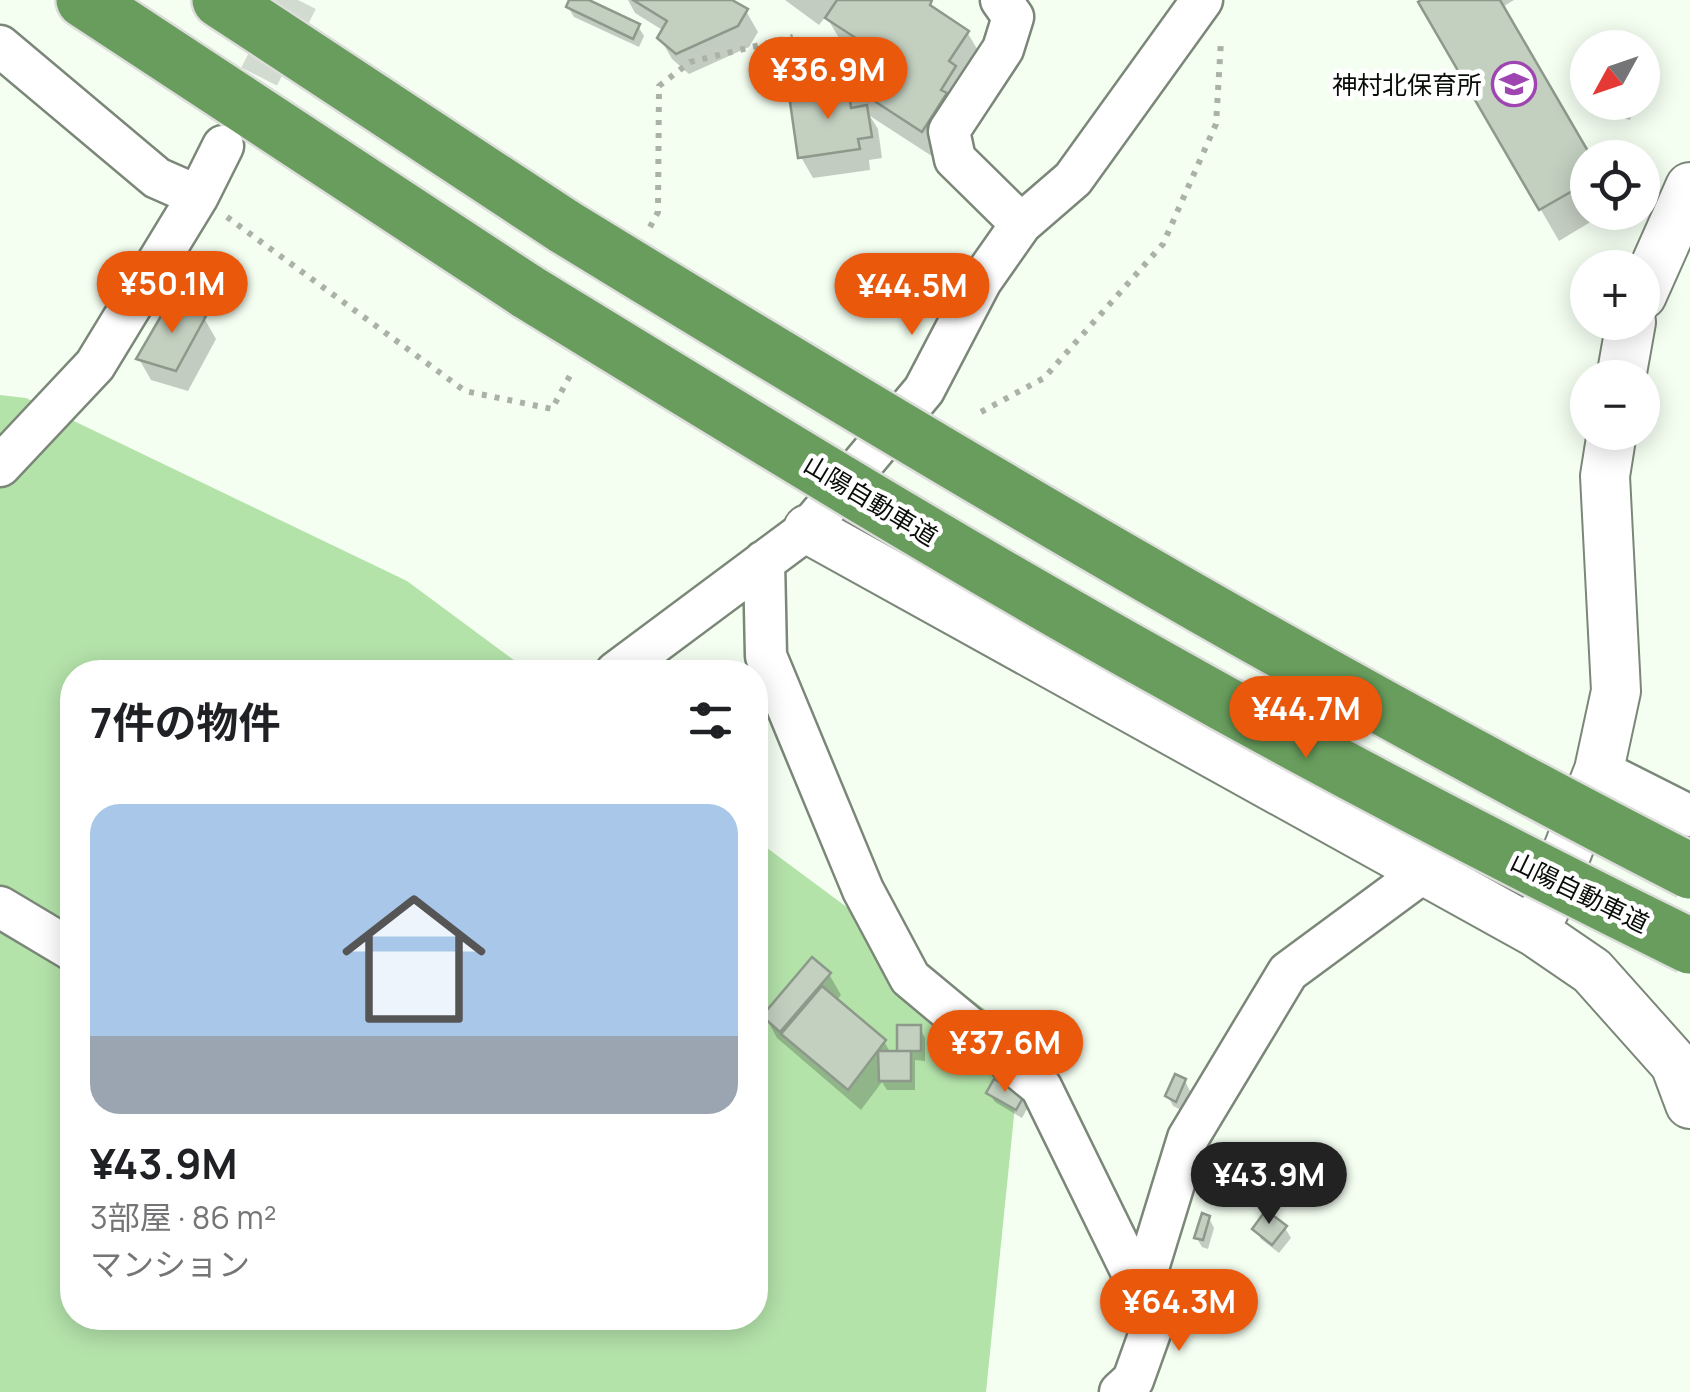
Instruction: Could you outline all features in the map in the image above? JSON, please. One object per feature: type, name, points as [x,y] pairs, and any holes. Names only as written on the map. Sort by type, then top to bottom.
[{"type":"highway","name":"山陽自動車道","points":[[84,0],[528,292],[854,492],[1158,668],[1479,842],[1690,946]]},
{"type":"highway","points":[[220,0],[566,227],[872,416],[1196,604],[1509,778],[1690,870]]},
{"type":"street","points":[[1001,0],[1014,17],[1002,49],[950,132],[955,158],[1021,224]]},
{"type":"street","points":[[632,660],[808,529],[924,390],[981,281],[1021,224],[1073,179],[1212,17]]},
{"type":"street","points":[[0,46],[157,178],[198,196]]},
{"type":"street","points":[[0,466],[94,366],[198,196],[223,146]]},
{"type":"street","points":[[1660,255],[1690,186]]},
{"type":"street","points":[[1536,932],[1600,770],[1616,690],[1605,476],[1609,450]]},
{"type":"street","points":[[808,529],[1536,932],[1592,970],[1675,1064],[1690,1104]]},
{"type":"street","points":[[764,561],[768,660]]},
{"type":"street","points":[[768,661],[863,890],[910,978],[1040,1087],[1141,1291],[1152,1327],[1133,1380],[1120,1392]]},
{"type":"street","points":[[1600,770],[1690,816]]},
{"type":"street","points":[[1141,1291],[1188,1138],[1288,972],[1425,871]]},
{"type":"street","points":[[0,907],[60,943]]},
{"type":"path","points":[[981,412],[1044,378],[1163,244],[1216,124],[1212,17]]},
{"type":"green space","points":[[0,395],[26,398],[407,581],[514,660],[60,660],[60,1330],[768,1330],[768,849],[1022,1037],[986,1392],[0,1392]]},
{"type":"building","points":[[569,0],[589,0],[640,24],[633,39],[566,7]]},
{"type":"building","points":[[633,0],[732,0],[748,9],[738,26],[676,54],[657,38],[667,21]]},
{"type":"building","points":[[837,0],[932,0],[930,5],[969,31],[949,61],[956,66],[941,90],[947,93],[922,132],[839,78],[862,42],[825,18]]},
{"type":"building","points":[[1500,0],[1582,140],[1570,140],[1570,192],[1539,210],[1418,2]]},
{"type":"building","points":[[848,86],[851,108],[867,105],[872,137],[858,139],[860,149],[798,158],[789,95]]},
{"type":"building","points":[[172,297],[206,316],[176,371],[136,359]]},
{"type":"building","points":[[812,957],[831,973],[780,1032],[768,1021],[768,1009]]},
{"type":"building","points":[[822,986],[886,1040],[848,1090],[781,1034]]},
{"type":"building","points":[[897,1025],[921,1025],[921,1051],[897,1051]]},
{"type":"building","points":[[878,1051],[911,1051],[911,1081],[879,1081]]},
{"type":"building","points":[[1175,1074],[1186,1079],[1176,1102],[1165,1096]]},
{"type":"building","points":[[994,1079],[1024,1096],[1016,1110],[986,1093]]},
{"type":"building","points":[[1266,1210],[1287,1226],[1272,1245],[1252,1229]]},
{"type":"building","points":[[1202,1213],[1210,1216],[1203,1240],[1194,1238]]},
{"type":"tunnel","points":[[232,130],[298,0]]},
{"type":"place","name":"神村北保育所","points":[[1514,84]]}]
